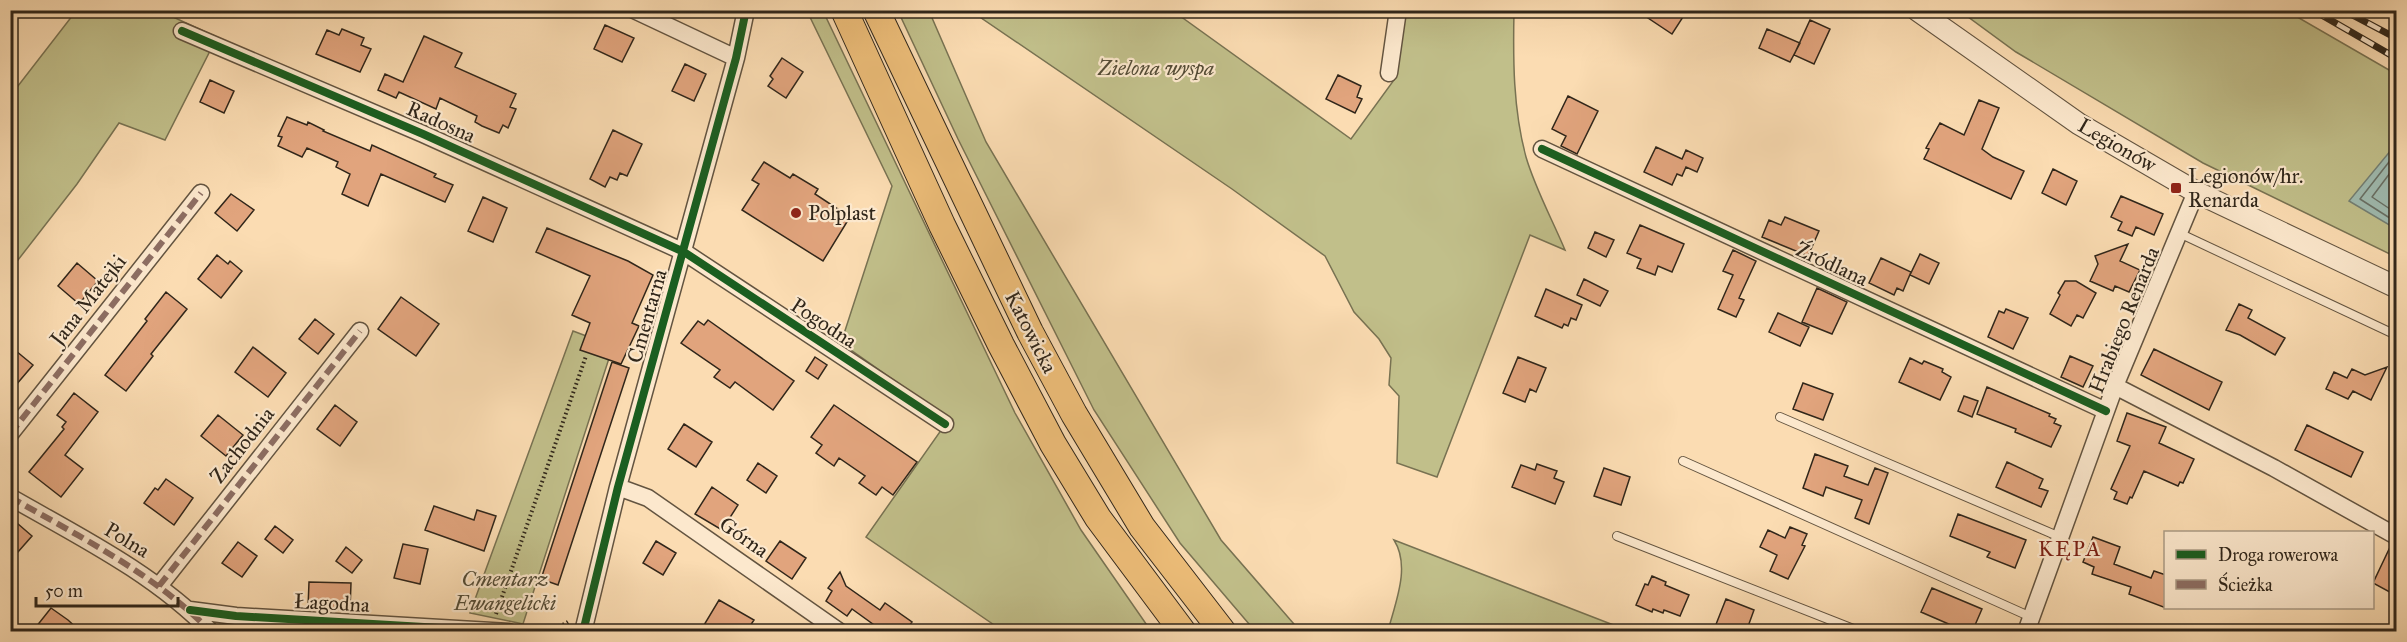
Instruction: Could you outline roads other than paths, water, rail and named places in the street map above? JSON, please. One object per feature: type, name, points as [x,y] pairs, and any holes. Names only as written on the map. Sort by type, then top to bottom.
[{"type":"main road","name":"Katowicka","points":[[844,10],[942,225],[1053,444],[1098,518],[1183,632]]},
{"type":"main road","name":"Katowicka","points":[[876,10],[1025,321],[1074,414],[1142,527],[1223,632]]},
{"type":"street","points":[[634,10],[736,58]]},
{"type":"street","name":"Cmentarna","points":[[584,627],[618,487],[684,252],[736,58],[746,10]]},
{"type":"street","points":[[1389,73],[1398,10]]},
{"type":"street","name":"Legionów","points":[[1917,10],[2079,124],[2196,192],[2397,287]]},
{"type":"street","name":"Radosna","points":[[182,32],[423,134],[684,252]]},
{"type":"street","name":"Źródlana","points":[[1542,149],[2106,411]]},
{"type":"street","name":"Hrabiego Renarda","points":[[2028,624],[2115,386],[2196,192]]},
{"type":"street","name":"Jana Matejki","points":[[10,434],[201,193]]},
{"type":"street","name":"Pogodna","points":[[684,252],[945,424]]},
{"type":"street","name":"Zachodnia","points":[[159,586],[360,331]]},
{"type":"street","points":[[2115,386],[2274,468],[2397,536]]},
{"type":"street","name":"Górna","points":[[618,487],[648,498],[840,632]]},
{"type":"street","name":"Polna","points":[[10,497],[159,586],[190,610],[211,632]]},
{"type":"street","name":"Łagodna","points":[[190,610],[236,616],[513,629]]},
{"type":"lane","points":[[2179,233],[2397,335]]},
{"type":"lane","points":[[1780,417],[2061,537]]},
{"type":"lane","points":[[1683,461],[2028,624]]},
{"type":"lane","points":[[1617,536],[1861,632]]},
{"type":"water","points":[[2396,144],[2396,229],[2349,201]]},
{"type":"railway","points":[[2313,10],[2396,58]]},
{"type":"railway","points":[[2343,10],[2396,38]]},
{"type":"place","name":"Legionów/hr. Renarda","points":[[2176,188]]},
{"type":"place","name":"Polplast","points":[[796,213]]},
{"type":"district","name":"KĘPA","points":[[2070,548]]},
{"type":"park label","name":"Zielona wyspa","points":[[1156,68]]},
{"type":"park label","name":"Cmentarz Ewangelicki","points":[[505,591]]}]
